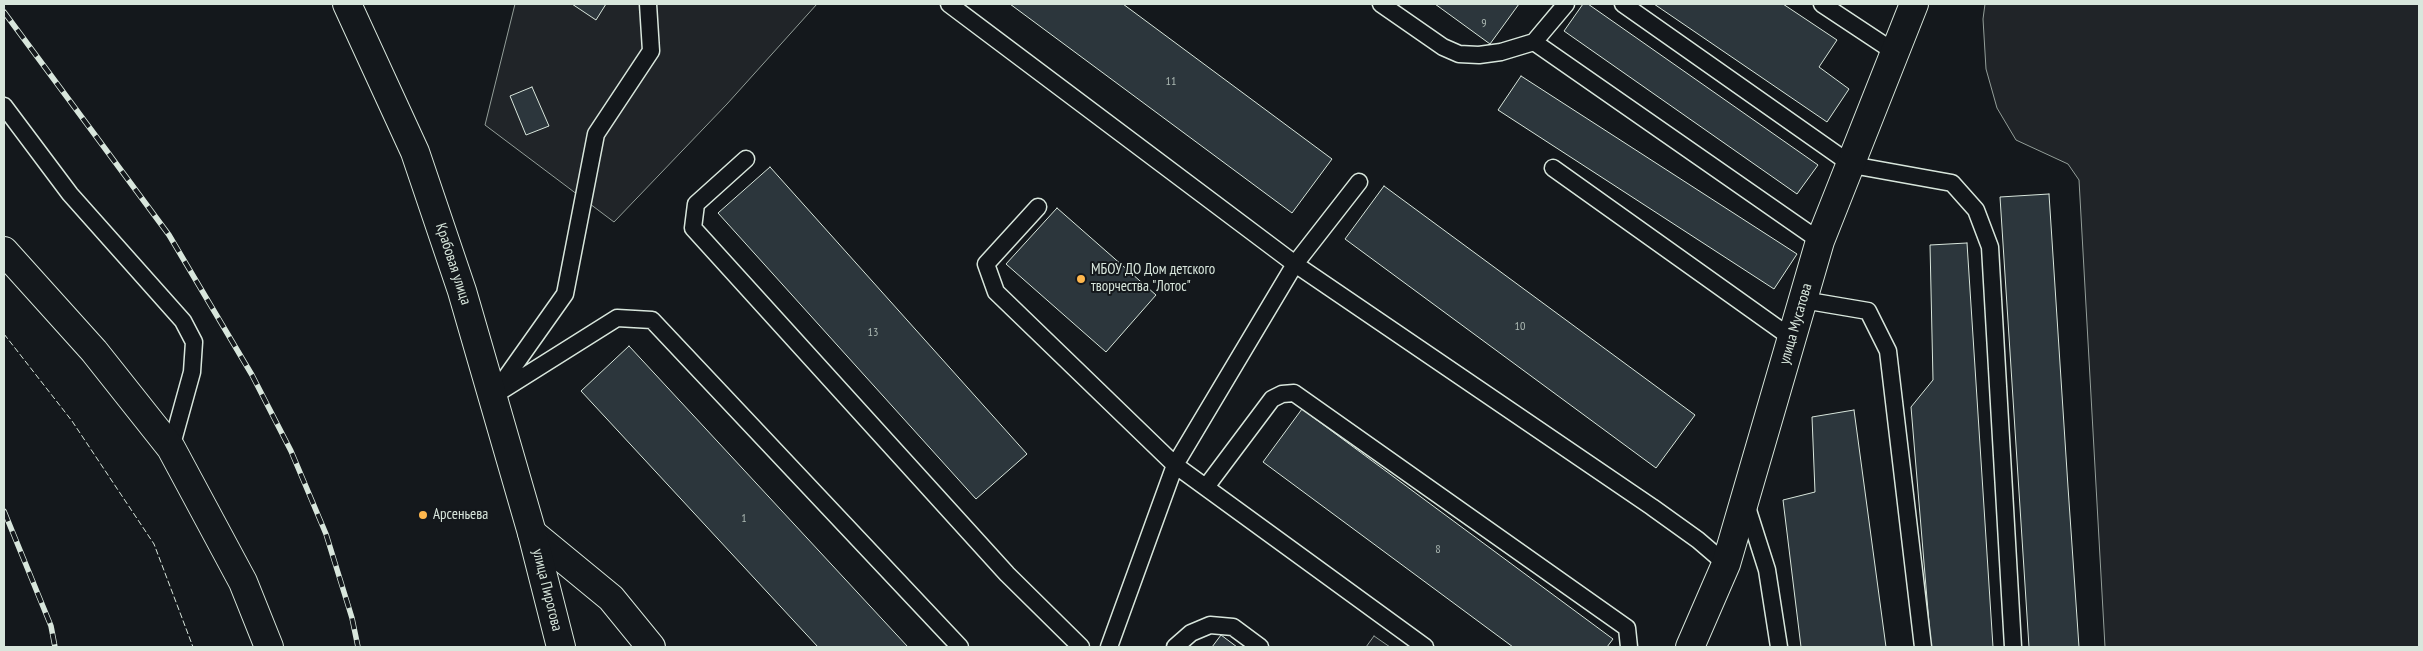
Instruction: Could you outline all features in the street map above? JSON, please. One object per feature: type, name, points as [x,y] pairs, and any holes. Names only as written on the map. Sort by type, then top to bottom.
[{"type":"street","name":"Крабовая улица","points":[[347,4],[415,152],[462,291],[532,533]]},
{"type":"street","name":"улица Мусатова","points":[[1690,647],[1726,564],[1820,241],[1852,165],[1914,4]]},
{"type":"street","points":[[4,251],[94,351],[171,448],[244,582],[269,647]]},
{"type":"street","points":[[532,533],[611,598],[651,647]]},
{"type":"street","name":"улица Пирогова","points":[[532,533],[562,647]]},
{"type":"lane","points":[[493,396],[564,294],[596,134],[652,51],[648,4]]},
{"type":"lane","points":[[949,4],[1295,264],[1652,507],[1698,540],[1726,564]]},
{"type":"lane","points":[[1381,4],[1442,47],[1459,54],[1479,55],[1501,52],[1534,42],[1566,4]]},
{"type":"lane","points":[[1623,4],[1852,165],[1952,183],[1976,210],[1990,247],[2013,647]]},
{"type":"lane","points":[[1822,4],[1896,53]]},
{"type":"lane","points":[[1534,42],[1820,241]]},
{"type":"lane","points":[[4,106],[70,194],[183,321],[194,342],[192,372],[171,448]]},
{"type":"lane","points":[[746,159],[696,204],[693,228],[1008,574],[1082,647]]},
{"type":"lane","points":[[1553,168],[1793,339]]},
{"type":"lane","points":[[1109,647],[1175,465],[1295,264],[1359,182]]},
{"type":"lane","points":[[1038,206],[986,264],[996,292],[1175,465],[1425,647]]},
{"type":"lane","points":[[1804,300],[1868,311],[1888,351],[1923,647]]},
{"type":"lane","points":[[493,396],[617,318],[652,320],[960,647]]},
{"type":"lane","points":[[1206,488],[1272,399],[1282,394],[1294,393],[1627,628],[1630,634],[1628,647]]},
{"type":"lane","points":[[1744,499],[1767,570],[1779,647]]},
{"type":"lane","points":[[1175,647],[1191,633],[1210,625],[1233,627],[1260,647]]},
{"type":"shaded area","points":[[515,4],[817,4],[727,104],[614,222],[485,125]]},
{"type":"shaded area","points":[[1985,4],[2419,4],[2419,647],[2105,647],[2079,180],[2068,164],[2016,140],[1997,108],[1986,69],[1983,19]]},
{"type":"shaded area","points":[[1374,636],[1390,647],[1366,647]]},
{"type":"building","points":[[572,4],[606,4],[596,20]]},
{"type":"building","points":[[1010,4],[1123,4],[1332,159],[1292,213]]},
{"type":"building","points":[[1435,4],[1519,4],[1490,44]]},
{"type":"building","points":[[1583,4],[1588,4],[1818,165],[1797,194],[1564,31]]},
{"type":"building","points":[[1654,4],[1783,4],[1837,40],[1819,67],[1849,89],[1827,122]]},
{"type":"building","points":[[1521,76],[1797,254],[1774,289],[1498,110]]},
{"type":"building","points":[[532,87],[549,126],[526,135],[510,96]]},
{"type":"building","points":[[770,167],[1027,454],[976,499],[718,213]]},
{"type":"building","points":[[1384,186],[1695,415],[1656,468],[1345,239]]},
{"type":"building","points":[[2049,194],[2079,647],[2029,647],[2000,197]]},
{"type":"building","name":"МБОУ ДО Дом детского творчества \"Лотос\"","points":[[1057,208],[1156,295],[1106,352],[1006,264]]},
{"type":"building","points":[[1967,243],[1993,647],[1931,647],[1911,407],[1933,380],[1930,245]]},
{"type":"building","points":[[629,346],[908,647],[818,647],[581,391]]},
{"type":"building","points":[[1302,409],[1613,639],[1607,647],[1513,647],[1263,462]]},
{"type":"building","points":[[1854,410],[1886,647],[1801,647],[1783,500],[1815,492],[1812,417]]},
{"type":"building","points":[[1221,635],[1237,647],[1212,647]]},
{"type":"railway","points":[[4,12],[169,235],[252,375],[291,451],[326,534],[352,618],[358,647]]},
{"type":"railway","points":[[4,511],[51,626],[55,647]]},
{"type":"fence","points":[[4,334],[72,421],[154,544],[193,647]]},
{"type":"place","name":"МБОУ ДО Дом детского творчества \"Лотос\"","points":[[1081,279]]},
{"type":"place","name":"Арсеньева","points":[[423,515]]}]
